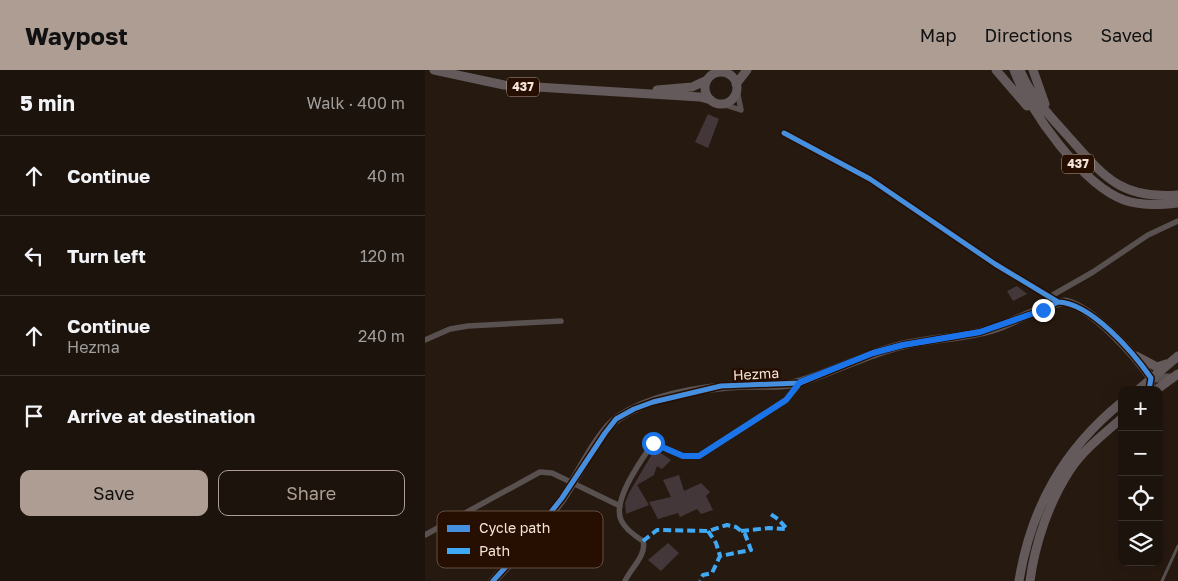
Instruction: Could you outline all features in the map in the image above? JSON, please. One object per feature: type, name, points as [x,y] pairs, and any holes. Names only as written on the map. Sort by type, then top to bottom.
[{"type":"main road","name":"437","points":[[434,70],[504,85],[700,97],[711,100]]},
{"type":"main road","points":[[737,87],[732,76],[727,71],[714,74],[707,80],[705,90],[711,100],[722,104],[732,99],[747,70]]},
{"type":"main road","points":[[996,70],[1051,134]]},
{"type":"main road","name":"437","points":[[1014,70],[1019,84],[1051,134],[1106,191],[1125,200],[1143,204],[1156,205],[1177,197]]},
{"type":"main road","name":"437","points":[[1020,70],[1028,87],[1049,116],[1091,165],[1107,178],[1131,190],[1149,195],[1177,197]]},
{"type":"main road","points":[[1033,70],[1049,116]]},
{"type":"main road","name":"437","points":[[614,92],[681,88],[707,80]]},
{"type":"main road","points":[[1136,356],[1157,367],[1168,363]]},
{"type":"main road","points":[[1145,386],[1151,378],[1178,356]]},
{"type":"main road","points":[[1142,365],[1146,378],[1144,386]]},
{"type":"main road","points":[[1161,386],[1175,376]]},
{"type":"main road","points":[[1019,581],[1028,539],[1047,490],[1075,446],[1118,406]]},
{"type":"main road","points":[[1030,581],[1042,529],[1071,469],[1086,451],[1118,422]]},
{"type":"street","points":[[722,104],[741,110],[737,87]]},
{"type":"street","points":[[784,133],[871,179],[995,264],[1054,299],[1067,302],[1084,311],[1136,356],[1151,378],[1175,376]]},
{"type":"street","points":[[1054,299],[1148,235],[1178,221]]},
{"type":"street","name":"Hezma","points":[[551,511],[616,419],[634,408],[721,386],[800,382],[873,353],[903,345],[980,332],[1043,310],[1054,299]]},
{"type":"street","points":[[425,340],[450,329],[468,326],[561,321]]},
{"type":"street","points":[[625,581],[641,558],[645,546],[643,541],[632,534],[621,519],[620,506],[627,486],[653,443],[683,456],[699,456],[786,400],[800,382]]},
{"type":"street","points":[[470,511],[532,474],[546,471],[620,506]]},
{"type":"street","points":[[425,535],[437,529]]},
{"type":"street","name":"Hezma","points":[[493,581],[504,568]]},
{"type":"lane","points":[[1162,581],[1178,546]]},
{"type":"building","points":[[708,114],[719,119],[708,148],[695,142]]},
{"type":"building","points":[[1017,286],[1027,294],[1013,301],[1007,291]]},
{"type":"building","points":[[655,449],[671,460],[662,469],[657,466],[654,475],[637,485],[649,505],[626,514],[625,503],[629,493]]},
{"type":"building","points":[[679,475],[684,491],[701,483],[710,492],[706,496],[713,510],[701,514],[697,509],[680,517],[678,513],[658,519],[649,502],[671,497],[663,480]]},
{"type":"building","points":[[668,543],[679,553],[661,571],[648,560]]},
{"type":"marked path","points":[[741,531],[769,528],[787,529],[769,513]]},
{"type":"marked path","points":[[643,541],[657,530],[708,531],[727,525],[736,527],[745,534],[751,550],[720,556],[712,573],[703,575],[700,581]]},
{"type":"marked path","points":[[708,531],[716,543],[720,556]]},
{"type":"cycle path","points":[[784,133],[870,179],[995,264],[1058,302],[1071,304],[1084,311],[1110,331],[1134,355],[1151,378],[1150,386]]},
{"type":"cycle path","points":[[552,511],[616,419],[634,409],[653,402],[721,386],[800,383],[873,353],[903,345],[980,332],[1043,310],[1058,302]]},
{"type":"cycle path","points":[[493,581],[505,568]]},
{"type":"route","points":[[653,443],[669,448],[683,456],[699,456],[786,400],[800,382],[873,353],[903,345],[980,332],[1002,326],[1043,310]]}]
